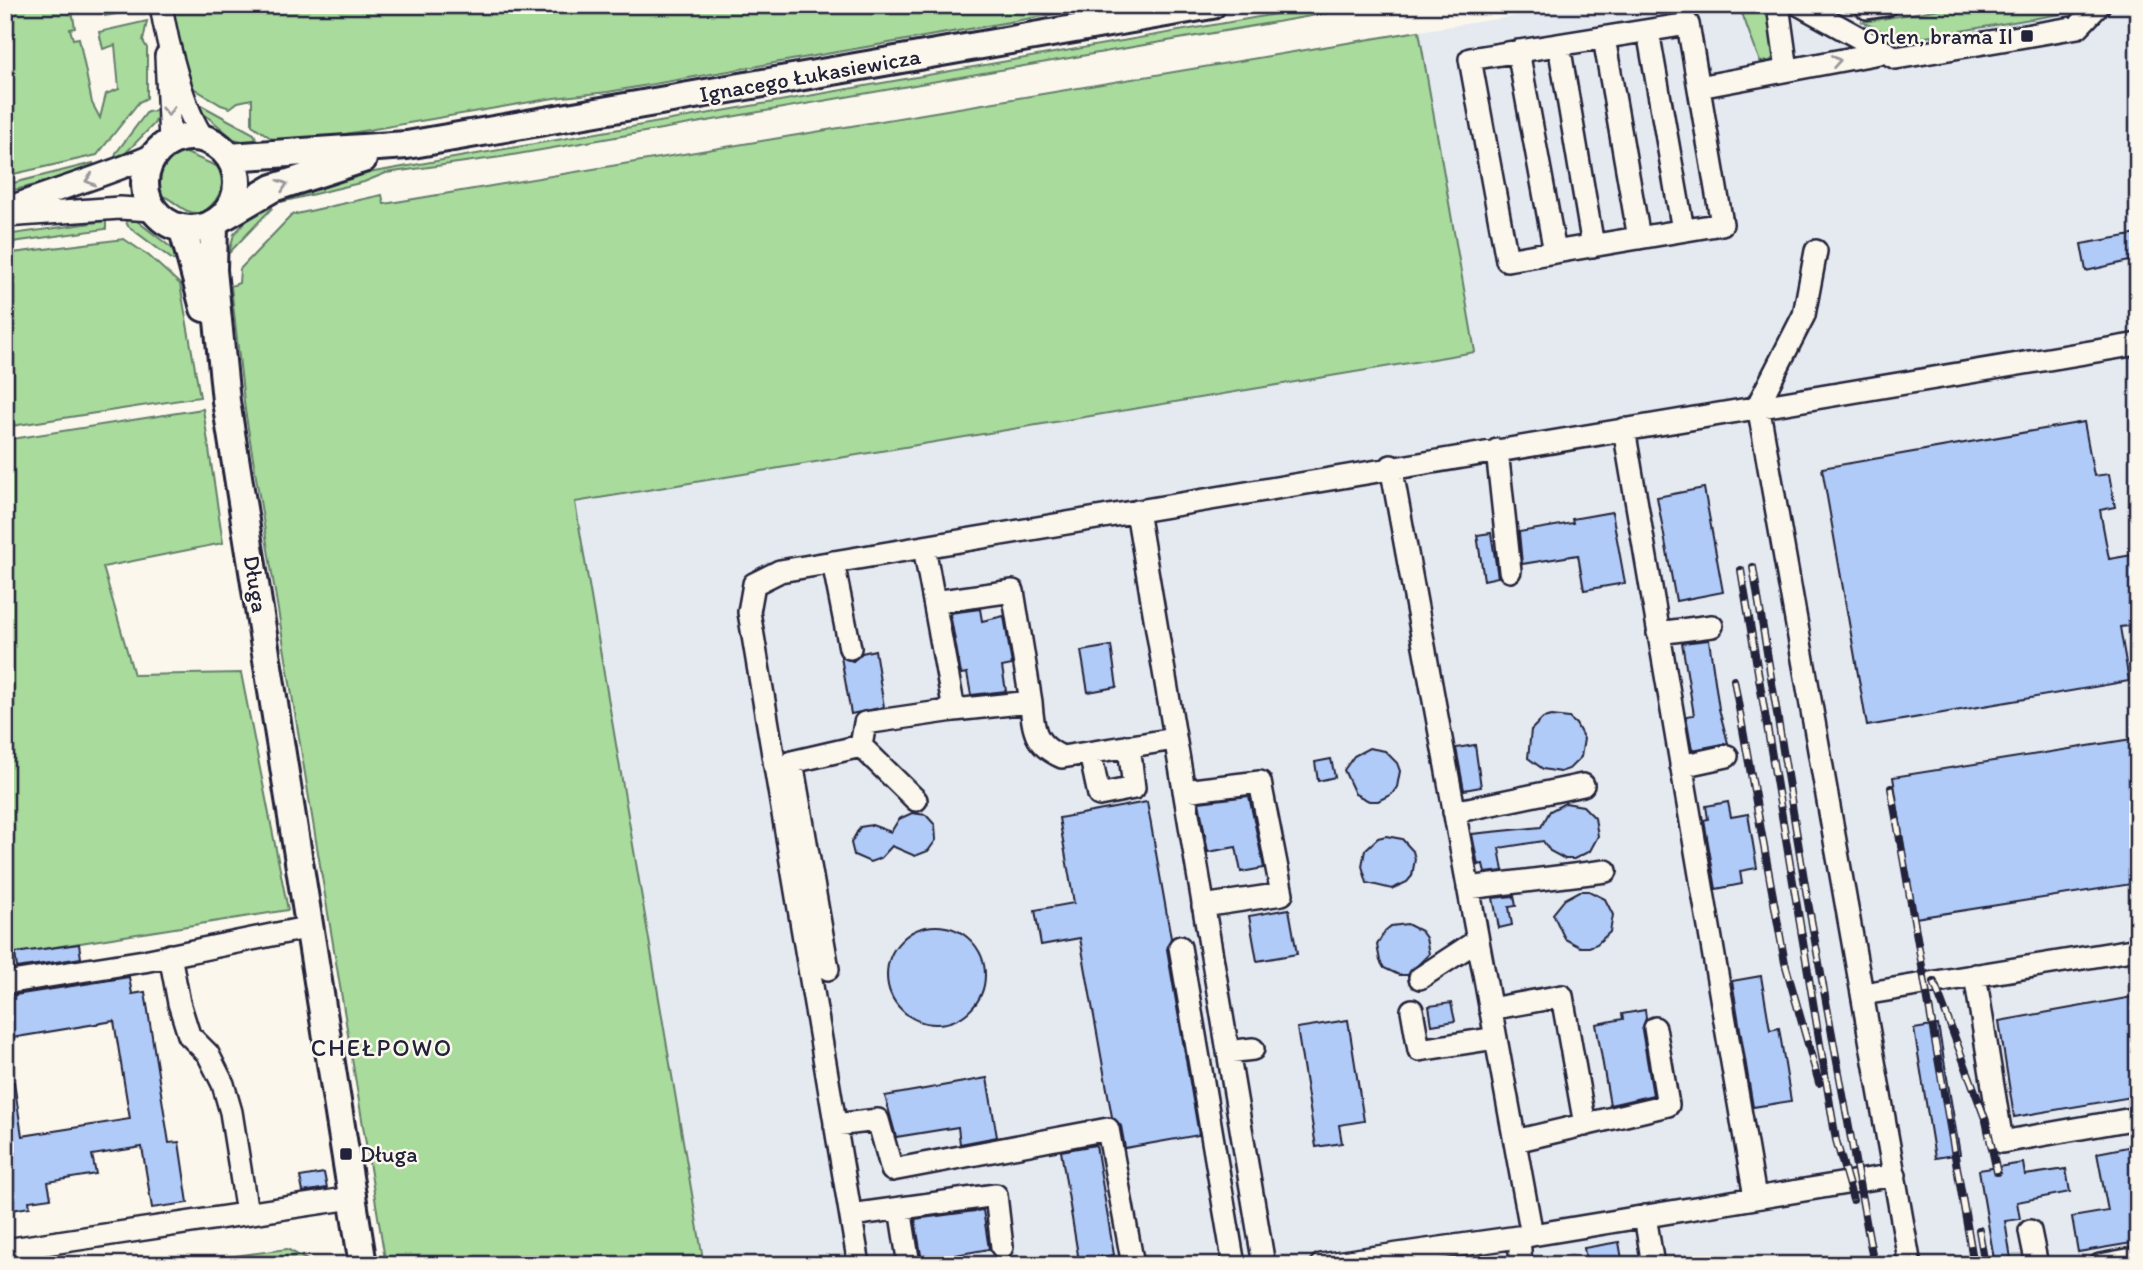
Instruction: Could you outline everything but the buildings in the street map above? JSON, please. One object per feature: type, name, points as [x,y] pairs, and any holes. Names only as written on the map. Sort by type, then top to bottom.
[{"type":"main road","name":"Ignacego Łukasiewicza","points":[[229,157],[407,145],[1212,5]]},
{"type":"main road","points":[[181,138],[205,139],[229,157],[236,172],[237,188],[233,204],[219,220],[196,230],[184,230],[161,219],[152,210],[144,187],[146,170],[162,148],[181,138]]},
{"type":"main road","name":"Ignacego Łukasiewicza","points":[[219,220],[273,188],[407,145]]},
{"type":"main road","name":"Długa","points":[[219,220],[213,270],[226,401],[363,1265]]},
{"type":"main road","name":"Długa","points":[[184,230],[226,401]]},
{"type":"street","points":[[161,5],[166,33],[194,124],[205,139]]},
{"type":"street","points":[[1778,5],[1787,70]]},
{"type":"street","points":[[1800,5],[1896,58],[2078,27],[2099,5]]},
{"type":"street","points":[[1867,5],[1867,8],[1886,5]]},
{"type":"street","points":[[1688,24],[1722,224],[1507,260],[1470,59],[1648,31],[1688,24]]},
{"type":"street","points":[[1648,31],[1683,230]]},
{"type":"street","points":[[5,209],[58,188],[106,176],[162,148],[166,33]]},
{"type":"street","points":[[1604,37],[1639,238]]},
{"type":"street","points":[[1559,45],[1593,246]]},
{"type":"street","points":[[1518,51],[1555,252]]},
{"type":"street","points":[[1699,87],[1885,52]]},
{"type":"street","points":[[5,216],[120,208],[152,210]]},
{"type":"street","points":[[1816,251],[1804,315],[1758,405],[1910,1265]]},
{"type":"street","points":[[859,1265],[749,612],[754,584],[780,571],[1758,405],[2138,344]]},
{"type":"street","points":[[1624,429],[1755,1197]]},
{"type":"street","points":[[1497,450],[1510,571]]},
{"type":"street","points":[[1391,467],[1515,1141],[1525,1236],[1521,1265]]},
{"type":"street","points":[[1136,511],[1264,1265]]},
{"type":"street","points":[[924,547],[954,709]]},
{"type":"street","points":[[833,562],[850,648]]},
{"type":"street","points":[[934,602],[1013,591],[1036,736],[1045,750],[1062,757],[1175,739]]},
{"type":"street","points":[[1658,633],[1712,626]]},
{"type":"street","points":[[861,746],[864,723],[954,709],[1031,702]]},
{"type":"street","points":[[861,746],[916,800]]},
{"type":"street","points":[[828,969],[792,762],[861,746]]},
{"type":"street","points":[[1090,753],[1098,795],[1135,788],[1129,746]]},
{"type":"street","points":[[1681,766],[1727,756]]},
{"type":"street","points":[[1184,791],[1260,782],[1282,894],[1203,906]]},
{"type":"street","points":[[1454,812],[1583,785]]},
{"type":"street","points":[[1468,888],[1606,871]]},
{"type":"street","points":[[5,983],[170,955],[311,927]]},
{"type":"street","points":[[1420,978],[1478,940]]},
{"type":"street","points":[[1180,947],[1234,1265]]},
{"type":"street","points":[[1863,994],[2138,948]]},
{"type":"street","points":[[170,955],[179,1003],[189,1035],[208,1054],[223,1084],[231,1112],[247,1213]]},
{"type":"street","points":[[1975,975],[2002,1142],[2138,1118]]},
{"type":"street","points":[[1490,1009],[1562,996],[1585,1125]]},
{"type":"street","points":[[1412,1010],[1419,1050],[1496,1038]]},
{"type":"street","points":[[1515,1141],[1668,1105],[1655,1028]]},
{"type":"street","points":[[1228,1052],[1253,1049]]},
{"type":"street","points":[[835,1125],[878,1120],[892,1170],[1108,1129],[1133,1265]]},
{"type":"street","points":[[1321,1265],[1525,1236],[1895,1175]]},
{"type":"street","points":[[850,1215],[996,1195],[1002,1247]]},
{"type":"street","points":[[5,1250],[352,1198]]},
{"type":"street","points":[[900,1208],[909,1265]]},
{"type":"street","points":[[1645,1216],[1653,1265]]},
{"type":"street","points":[[2030,1231],[2037,1265]]},
{"type":"street","points":[[2100,1265],[2138,1258]]},
{"type":"shaded area","points":[[1587,5],[1829,5],[1897,39],[2068,10],[2072,5],[2138,5],[2138,1265],[704,1265],[575,502],[1474,352],[1419,31]]},
{"type":"green space","points":[[5,5],[71,5],[75,28],[70,29],[73,39],[79,38],[92,103],[100,118],[106,94],[119,89],[115,45],[103,49],[99,32],[147,21],[143,41],[147,48],[147,98],[139,102],[97,155],[5,176]]},
{"type":"green space","points":[[98,5],[144,5],[145,9],[105,16]]},
{"type":"green space","points":[[171,5],[1107,5],[608,92],[554,98],[281,145],[252,125],[252,99],[238,102],[230,108],[190,86]]},
{"type":"green space","points":[[1327,5],[1374,5],[501,157],[386,173],[364,182],[281,202],[279,193],[374,172]]},
{"type":"green space","points":[[1739,5],[1770,5],[1777,54],[1770,61],[1760,62]]},
{"type":"green space","points":[[1964,5],[2072,5],[2060,14],[1908,40],[1897,39],[1863,22]]},
{"type":"green space","points":[[1419,31],[1475,352],[575,502],[704,1265],[386,1265],[245,410],[231,286],[239,283],[240,269],[292,215],[382,195],[384,204]]},
{"type":"green space","points":[[199,104],[254,134],[259,145],[234,139],[197,108],[195,105]]},
{"type":"green space","points":[[161,110],[154,124],[114,165],[116,153],[147,112]]},
{"type":"green space","points":[[184,152],[223,169],[223,183],[219,195],[200,213],[188,211],[167,198],[156,195],[161,168],[170,158]]},
{"type":"green space","points":[[93,163],[96,171],[5,192],[5,185]]},
{"type":"green space","points":[[269,197],[272,208],[229,253],[234,234]]},
{"type":"green space","points":[[125,220],[137,221],[182,256],[178,261],[173,260],[128,226]]},
{"type":"green space","points":[[106,221],[106,229],[5,243],[5,235]]},
{"type":"green space","points":[[124,239],[149,256],[180,284],[200,397],[5,427],[5,254]]},
{"type":"green space","points":[[203,409],[223,543],[103,567],[134,675],[241,673],[288,910],[5,955],[5,440]]},
{"type":"green space","points":[[287,1249],[316,1265],[169,1265]]},
{"type":"railway","points":[[1753,567],[1807,897],[1874,1265]]},
{"type":"railway","points":[[1741,570],[1836,1140],[1853,1200]]},
{"type":"railway","points":[[1734,680],[1785,963],[1819,1083]]},
{"type":"railway","points":[[1891,788],[1974,1265]]},
{"type":"railway","points":[[1934,982],[1986,1121],[1997,1172]]},
{"type":"railway","points":[[1979,1230],[1985,1265]]},
{"type":"place","name":"Orlen, brama II","points":[[2027,36]]},
{"type":"place","name":"Długa","points":[[346,1154]]},
{"type":"district","name":"CHEŁPOWO","points":[[382,1048]]}]
